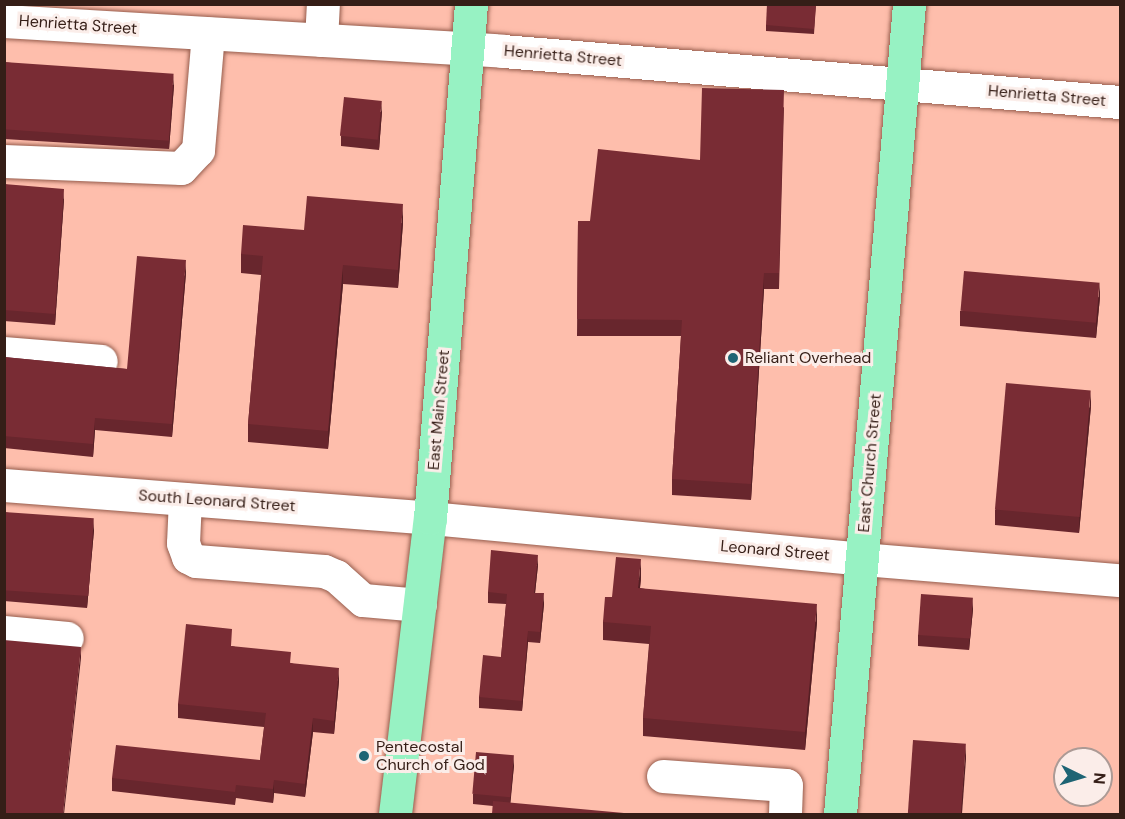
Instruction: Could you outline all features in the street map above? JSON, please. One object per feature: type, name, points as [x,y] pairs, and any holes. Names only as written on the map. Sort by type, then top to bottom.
[{"type":"main road","name":"East Main Street","points":[[395,814],[430,518],[471,4]]},
{"type":"main road","name":"East Church Street","points":[[840,814],[909,4]]},
{"type":"street","points":[[321,40],[323,4]]},
{"type":"street","name":"Henrietta Street","points":[[4,21],[467,49],[1120,102]]},
{"type":"street","points":[[4,161],[181,168],[198,150],[208,33]]},
{"type":"street","points":[[4,353],[101,361]]},
{"type":"street","name":"South Leonard Street","points":[[4,485],[430,518]]},
{"type":"street","points":[[185,499],[183,543],[188,557],[196,561],[324,571],[336,576],[363,600],[420,605]]},
{"type":"street","name":"Leonard Street","points":[[430,518],[862,560],[1120,580]]},
{"type":"street","points":[[4,632],[67,638]]},
{"type":"street","points":[[663,776],[786,785],[785,814]]},
{"type":"building","points":[[767,4],[816,4],[814,29],[766,25]]},
{"type":"building","points":[[4,62],[174,74],[169,141],[4,129]]},
{"type":"building","points":[[702,88],[784,90],[779,273],[764,273],[751,484],[672,479],[682,320],[577,319],[578,221],[590,221],[598,149],[700,160]]},
{"type":"building","points":[[344,97],[382,101],[378,140],[340,136]]},
{"type":"building","points":[[4,184],[64,189],[55,314],[4,310]]},
{"type":"building","points":[[307,196],[403,204],[398,270],[343,265],[328,431],[248,424],[263,256],[241,254],[243,225],[304,230]]},
{"type":"building","points":[[137,256],[186,260],[172,424],[95,418],[93,444],[4,436],[4,357],[127,369]]},
{"type":"building","points":[[964,271],[1099,283],[1096,323],[961,311]]},
{"type":"building","points":[[1006,383],[1091,390],[1080,517],[995,510]]},
{"type":"building","points":[[4,512],[94,518],[88,596],[4,590]]},
{"type":"building","points":[[491,550],[538,555],[534,593],[544,593],[540,632],[528,631],[522,701],[479,697],[483,655],[501,657],[507,594],[488,592]]},
{"type":"building","points":[[616,557],[641,559],[638,588],[817,604],[805,732],[643,718],[651,626],[603,622],[605,597],[612,597]]},
{"type":"building","points":[[921,594],[973,598],[970,639],[918,635]]},
{"type":"building","points":[[186,624],[232,629],[231,646],[291,652],[290,663],[339,668],[334,721],[313,718],[305,784],[274,780],[273,789],[236,785],[235,792],[112,778],[116,745],[260,760],[266,713],[178,704]]},
{"type":"building","points":[[4,640],[81,647],[63,814],[4,814]]},
{"type":"building","points":[[913,740],[966,744],[961,814],[908,814]]},
{"type":"building","points":[[476,752],[514,755],[510,797],[472,794]]},
{"type":"building","points":[[493,801],[624,813],[624,814],[492,814]]},
{"type":"place","name":"Reliant Overhead","points":[[733,358]]},
{"type":"place","name":"Pentecostal Church of God","points":[[364,756]]}]
